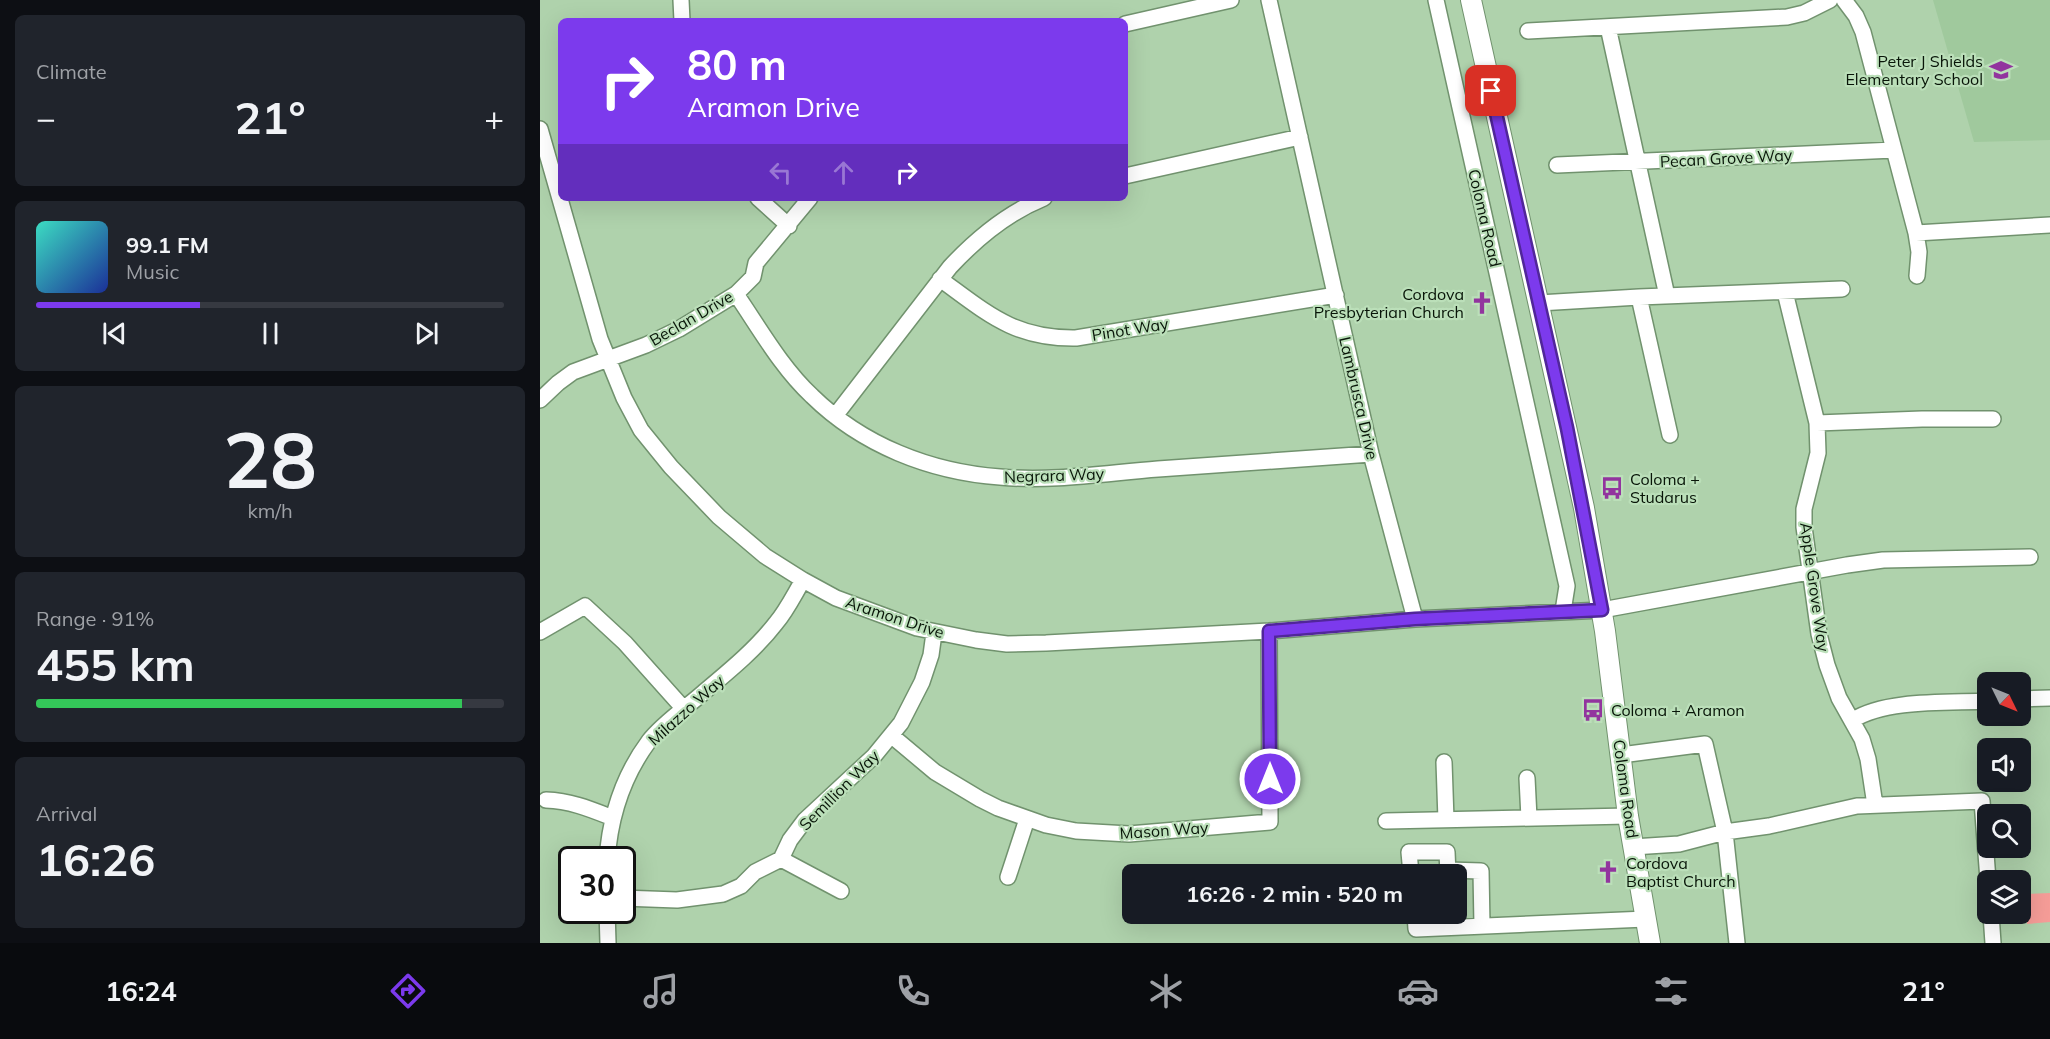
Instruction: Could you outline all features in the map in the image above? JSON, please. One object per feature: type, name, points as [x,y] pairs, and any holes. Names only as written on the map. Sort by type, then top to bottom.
[{"type":"main road","name":"Coloma Road","points":[[1471,0],[1584,508],[1602,610],[1628,816],[1650,943]]},
{"type":"street","points":[[681,0],[682,18]]},
{"type":"street","points":[[1128,23],[1231,0]]},
{"type":"street","name":"Lambrusca Drive","points":[[1269,0],[1371,454],[1415,619]]},
{"type":"street","name":"Coloma Road","points":[[1436,0],[1567,586],[1563,611]]},
{"type":"street","points":[[1528,31],[1787,18],[1804,13],[1830,0]]},
{"type":"street","points":[[1844,0],[1861,24],[1916,232],[1919,252],[1917,276]]},
{"type":"street","points":[[1608,27],[1667,296]]},
{"type":"street","name":"Aramon Drive","points":[[540,129],[558,192]]},
{"type":"street","points":[[1128,175],[1300,137]]},
{"type":"street","name":"Pecan Grove Way","points":[[1557,165],[1894,150]]},
{"type":"street","name":"Aramon Drive","points":[[561,201],[607,358],[641,430],[671,467],[719,518],[741,537],[765,556],[803,580],[864,609],[934,633],[1017,644],[1269,631],[1415,619],[1602,610],[1883,560],[2030,557]]},
{"type":"street","points":[[761,201],[789,226]]},
{"type":"street","name":"Beclan Drive","points":[[540,400],[573,372],[646,345],[679,329],[736,294],[753,277],[756,263],[808,201]]},
{"type":"street","points":[[835,416],[940,279],[969,247],[1015,212],[1038,201]]},
{"type":"street","points":[[1916,232],[2050,225]]},
{"type":"street","name":"Pinot Way","points":[[940,279],[996,320],[1022,332],[1057,339],[1076,338],[1336,295]]},
{"type":"street","points":[[1539,303],[1842,289]]},
{"type":"street","name":"Apple Grove Way","points":[[1785,292],[1817,423],[1818,453],[1804,509],[1804,527],[1819,634],[1839,698],[1853,720],[1868,759],[1875,806]]},
{"type":"street","name":"Negrara Way","points":[[736,294],[791,374],[835,416],[879,444],[907,457],[938,467],[1002,478],[1034,478],[1371,454]]},
{"type":"street","points":[[1639,297],[1670,435]]},
{"type":"street","points":[[1817,423],[1994,419]]},
{"type":"street","name":"Milazzo Way","points":[[609,846],[619,796],[639,756],[651,739],[762,639],[789,604],[803,580]]},
{"type":"street","points":[[540,632],[585,606],[625,643],[684,709]]},
{"type":"street","name":"Mason Way","points":[[892,736],[935,772],[980,799],[1027,819],[1076,831],[1129,834],[1270,822],[1269,631]]},
{"type":"street","name":"Semillion Way","points":[[782,859],[790,840],[805,820],[892,736],[912,704],[922,682],[931,655],[934,633]]},
{"type":"street","points":[[2031,699],[2050,698]]},
{"type":"street","points":[[1853,720],[1872,710],[1890,706],[1977,702]]},
{"type":"street","points":[[1621,755],[1705,744],[1725,832],[1737,943]]},
{"type":"street","points":[[1444,762],[1446,820]]},
{"type":"street","points":[[1527,778],[1530,818]]},
{"type":"street","points":[[546,800],[563,800],[613,818]]},
{"type":"street","points":[[1633,847],[1679,844],[1725,832],[1769,826],[1857,806],[1982,801],[1987,870]]},
{"type":"street","points":[[1386,821],[1628,816]]},
{"type":"street","points":[[1008,877],[1027,819]]},
{"type":"street","points":[[1410,864],[1409,852],[1447,852],[1448,864]]},
{"type":"street","points":[[636,899],[677,900],[723,894],[741,886],[755,872],[782,859],[841,891]]},
{"type":"street","points":[[1467,871],[1481,871],[1482,926]]},
{"type":"street","points":[[1467,923],[1482,926],[1646,919]]},
{"type":"street","points":[[607,924],[608,943]]},
{"type":"street","points":[[1416,924],[1416,929],[1435,924]]},
{"type":"street","points":[[1992,924],[1993,943]]},
{"type":"shaded area","name":"Peter J Shields Elementary School","points":[[1933,0],[2050,0],[2050,140],[1974,142]]},
{"type":"shaded area","points":[[2050,893],[2050,922],[2031,924],[2031,894]]},
{"type":"place","name":"Peter J Shields Elementary School","points":[[2001,70]]},
{"type":"place","name":"Cordova Presbyterian Church","points":[[1482,303]]},
{"type":"place","name":"Coloma + Studarus","points":[[1612,488]]},
{"type":"place","name":"Coloma + Aramon","points":[[1593,710]]},
{"type":"place","name":"Cordova Baptist Church","points":[[1608,872]]},
{"type":"route","points":[[1270,779],[1269,631],[1415,619],[1602,610],[1567,428],[1491,91]]}]
